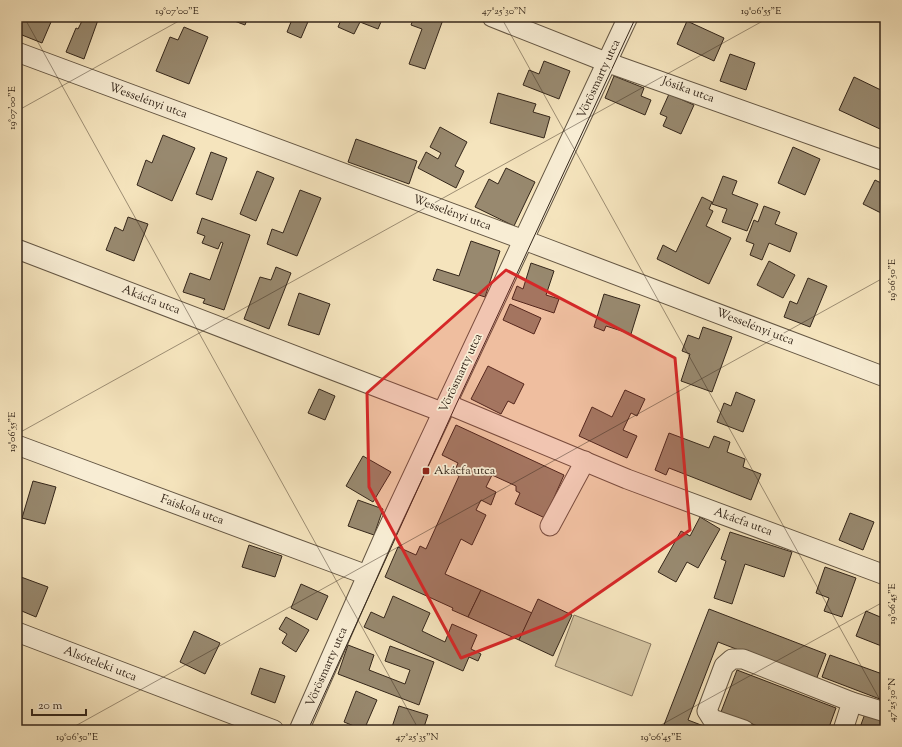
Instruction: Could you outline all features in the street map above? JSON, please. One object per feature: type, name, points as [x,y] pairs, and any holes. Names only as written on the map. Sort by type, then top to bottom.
[{"type":"street","name":"Jósika utca","points":[[492,17],[606,62],[885,161]]},
{"type":"street","name":"Vörösmarty utca","points":[[299,730],[367,575],[628,17]]},
{"type":"street","name":"Wesselényi utca","points":[[17,52],[524,240],[885,377]]},
{"type":"street","name":"Akácfa utca","points":[[17,249],[445,408],[885,575]]},
{"type":"street","name":"Faiskola utca","points":[[17,445],[367,575]]},
{"type":"street","points":[[550,526],[585,461]]},
{"type":"street","name":"Alsóteleki utca","points":[[17,632],[274,730]]},
{"type":"street","points":[[744,730],[712,719],[707,711],[724,666],[732,659],[743,659],[852,702],[885,712]]},
{"type":"street","points":[[843,730],[852,702]]},
{"type":"highlighted area","points":[[506,270],[675,358],[690,530],[563,618],[461,658],[369,487],[367,393]]},
{"type":"shaded area","points":[[574,615],[651,644],[632,696],[555,666]]},
{"type":"building","points":[[17,17],[38,17],[51,22],[42,43],[17,33]]},
{"type":"building","points":[[84,17],[90,17],[98,20],[84,59],[66,52],[76,28],[78,29]]},
{"type":"building","points":[[224,17],[248,17],[245,25]]},
{"type":"building","points":[[293,17],[310,17],[301,38],[287,32]]},
{"type":"building","points":[[334,17],[383,17],[378,29],[360,22],[354,34],[338,27],[341,20]]},
{"type":"building","points":[[414,17],[444,17],[425,69],[409,64],[422,29],[411,25]]},
{"type":"building","points":[[876,17],[885,17],[885,21]]},
{"type":"building","points":[[687,21],[724,38],[714,61],[677,44]]},
{"type":"building","points":[[184,27],[208,37],[189,84],[156,71],[170,37],[178,40]]},
{"type":"building","points":[[730,54],[755,63],[746,90],[720,81]]},
{"type":"building","points":[[544,61],[570,71],[559,99],[523,85],[529,70],[539,74]]},
{"type":"building","points":[[614,76],[644,88],[641,96],[651,100],[645,115],[605,98]]},
{"type":"building","points":[[854,77],[885,92],[885,118],[880,129],[839,110]]},
{"type":"building","points":[[498,93],[536,104],[533,112],[550,117],[544,138],[490,123]]},
{"type":"building","points":[[669,94],[694,105],[681,134],[663,126],[667,117],[660,114]]},
{"type":"building","points":[[440,127],[467,142],[455,166],[464,171],[456,188],[418,168],[426,152],[438,159],[441,153],[430,147]]},
{"type":"building","points":[[163,135],[195,148],[172,201],[137,185],[146,160],[152,163]]},
{"type":"building","points":[[356,139],[417,161],[409,184],[348,162]]},
{"type":"building","points":[[793,147],[820,159],[805,195],[778,183]]},
{"type":"building","points":[[211,152],[227,158],[212,200],[196,194]]},
{"type":"building","points":[[506,168],[535,182],[514,226],[475,207],[489,179],[498,184]]},
{"type":"building","points":[[257,171],[274,178],[256,221],[240,214]]},
{"type":"building","points":[[723,176],[737,181],[732,194],[758,204],[747,231],[722,222],[727,209],[712,204]]},
{"type":"building","points":[[875,180],[885,185],[885,215],[863,204]]},
{"type":"building","points":[[300,190],[321,198],[297,256],[267,244],[272,229],[283,233]]},
{"type":"building","points":[[702,197],[712,202],[709,209],[713,211],[706,226],[731,238],[709,284],[657,259],[663,245],[676,252]]},
{"type":"building","points":[[764,206],[780,212],[775,224],[797,233],[790,252],[769,243],[762,260],[750,255],[754,244],[746,241],[754,220],[758,222]]},
{"type":"building","points":[[128,217],[148,224],[134,261],[106,250],[115,227],[123,231]]},
{"type":"building","points":[[202,218],[250,235],[224,310],[203,303],[205,299],[183,292],[190,273],[210,280],[223,243],[221,242],[218,249],[202,243],[205,236],[197,233]]},
{"type":"building","points":[[471,241],[500,251],[485,297],[433,280],[437,269],[459,276]]},
{"type":"building","points":[[769,261],[795,275],[783,298],[757,285]]},
{"type":"building","points":[[531,263],[554,271],[546,295],[559,299],[554,313],[512,299],[517,286],[523,289]]},
{"type":"building","points":[[276,267],[291,273],[269,329],[244,319],[260,277],[271,280]]},
{"type":"building","points":[[808,278],[827,286],[810,327],[784,317],[790,301],[797,304]]},
{"type":"building","points":[[299,293],[330,304],[319,335],[288,325]]},
{"type":"building","points":[[604,294],[640,305],[631,334],[606,326],[604,331],[594,327]]},
{"type":"building","points":[[510,304],[541,318],[534,334],[503,320]]},
{"type":"building","points":[[703,327],[732,337],[712,392],[681,381],[690,354],[682,351],[688,335],[699,339]]},
{"type":"building","points":[[488,366],[524,384],[514,404],[508,401],[501,414],[471,399]]},
{"type":"building","points":[[319,389],[335,396],[325,420],[308,413]]},
{"type":"building","points":[[625,390],[645,399],[637,416],[631,413],[623,430],[637,436],[627,458],[579,436],[592,407],[612,417]]},
{"type":"building","points":[[736,392],[755,400],[743,432],[717,422],[724,403],[731,406]]},
{"type":"building","points":[[456,425],[564,475],[545,518],[515,504],[520,493],[516,491],[516,486],[492,475],[486,487],[496,492],[491,505],[481,500],[476,510],[486,515],[472,545],[461,539],[445,574],[481,590],[468,617],[452,610],[453,608],[385,577],[398,547],[416,555],[420,546],[426,549],[459,476],[454,473],[458,463],[442,455]]},
{"type":"building","points":[[669,433],[709,448],[714,436],[730,442],[727,452],[745,459],[743,467],[761,474],[751,500],[669,468],[666,475],[655,470]]},
{"type":"building","points":[[363,456],[391,472],[373,502],[346,486]]},
{"type":"building","points":[[33,481],[56,487],[45,524],[22,518]]},
{"type":"building","points":[[358,500],[383,509],[374,535],[348,526]]},
{"type":"building","points":[[850,513],[874,522],[863,550],[839,540]]},
{"type":"building","points":[[700,517],[720,529],[698,568],[687,562],[676,582],[658,572],[681,531],[690,536]]},
{"type":"building","points":[[730,532],[792,552],[784,577],[745,564],[732,604],[714,598],[726,561],[721,559]]},
{"type":"building","points":[[249,545],[282,556],[275,577],[242,567]]},
{"type":"building","points":[[825,567],[856,578],[842,617],[824,611],[829,598],[816,593]]},
{"type":"building","points":[[21,577],[48,587],[36,617],[17,609],[17,587]]},
{"type":"building","points":[[301,584],[328,596],[317,620],[291,608]]},
{"type":"building","points":[[481,590],[532,613],[519,640],[468,617]]},
{"type":"building","points":[[393,596],[430,613],[422,631],[445,642],[452,624],[477,635],[471,649],[481,654],[478,661],[469,657],[463,671],[364,627],[371,612],[384,618]]},
{"type":"building","points":[[538,599],[572,615],[553,656],[519,640]]},
{"type":"building","points":[[709,609],[826,654],[816,680],[718,642],[688,720],[714,730],[662,730]]},
{"type":"building","points":[[866,611],[885,619],[884,647],[856,636]]},
{"type":"building","points":[[286,617],[309,630],[296,652],[282,643],[287,634],[279,629]]},
{"type":"building","points":[[194,631],[220,643],[205,674],[180,662]]},
{"type":"building","points":[[348,645],[374,655],[369,670],[405,684],[410,670],[385,661],[390,646],[434,662],[419,705],[338,674]]},
{"type":"building","points":[[830,655],[885,675],[885,701],[822,677]]},
{"type":"building","points":[[260,668],[285,676],[275,703],[251,694]]},
{"type":"building","points":[[737,670],[836,708],[828,730],[768,730],[721,712]]},
{"type":"building","points":[[356,691],[377,700],[364,730],[344,722]]},
{"type":"building","points":[[399,706],[428,715],[423,730],[391,730]]},
{"type":"building","points":[[866,711],[885,718],[885,730],[859,730]]},
{"type":"tram line","points":[[308,730],[455,407],[636,17]]},
{"type":"place","name":"Akácfa utca","points":[[426,471]]}]
